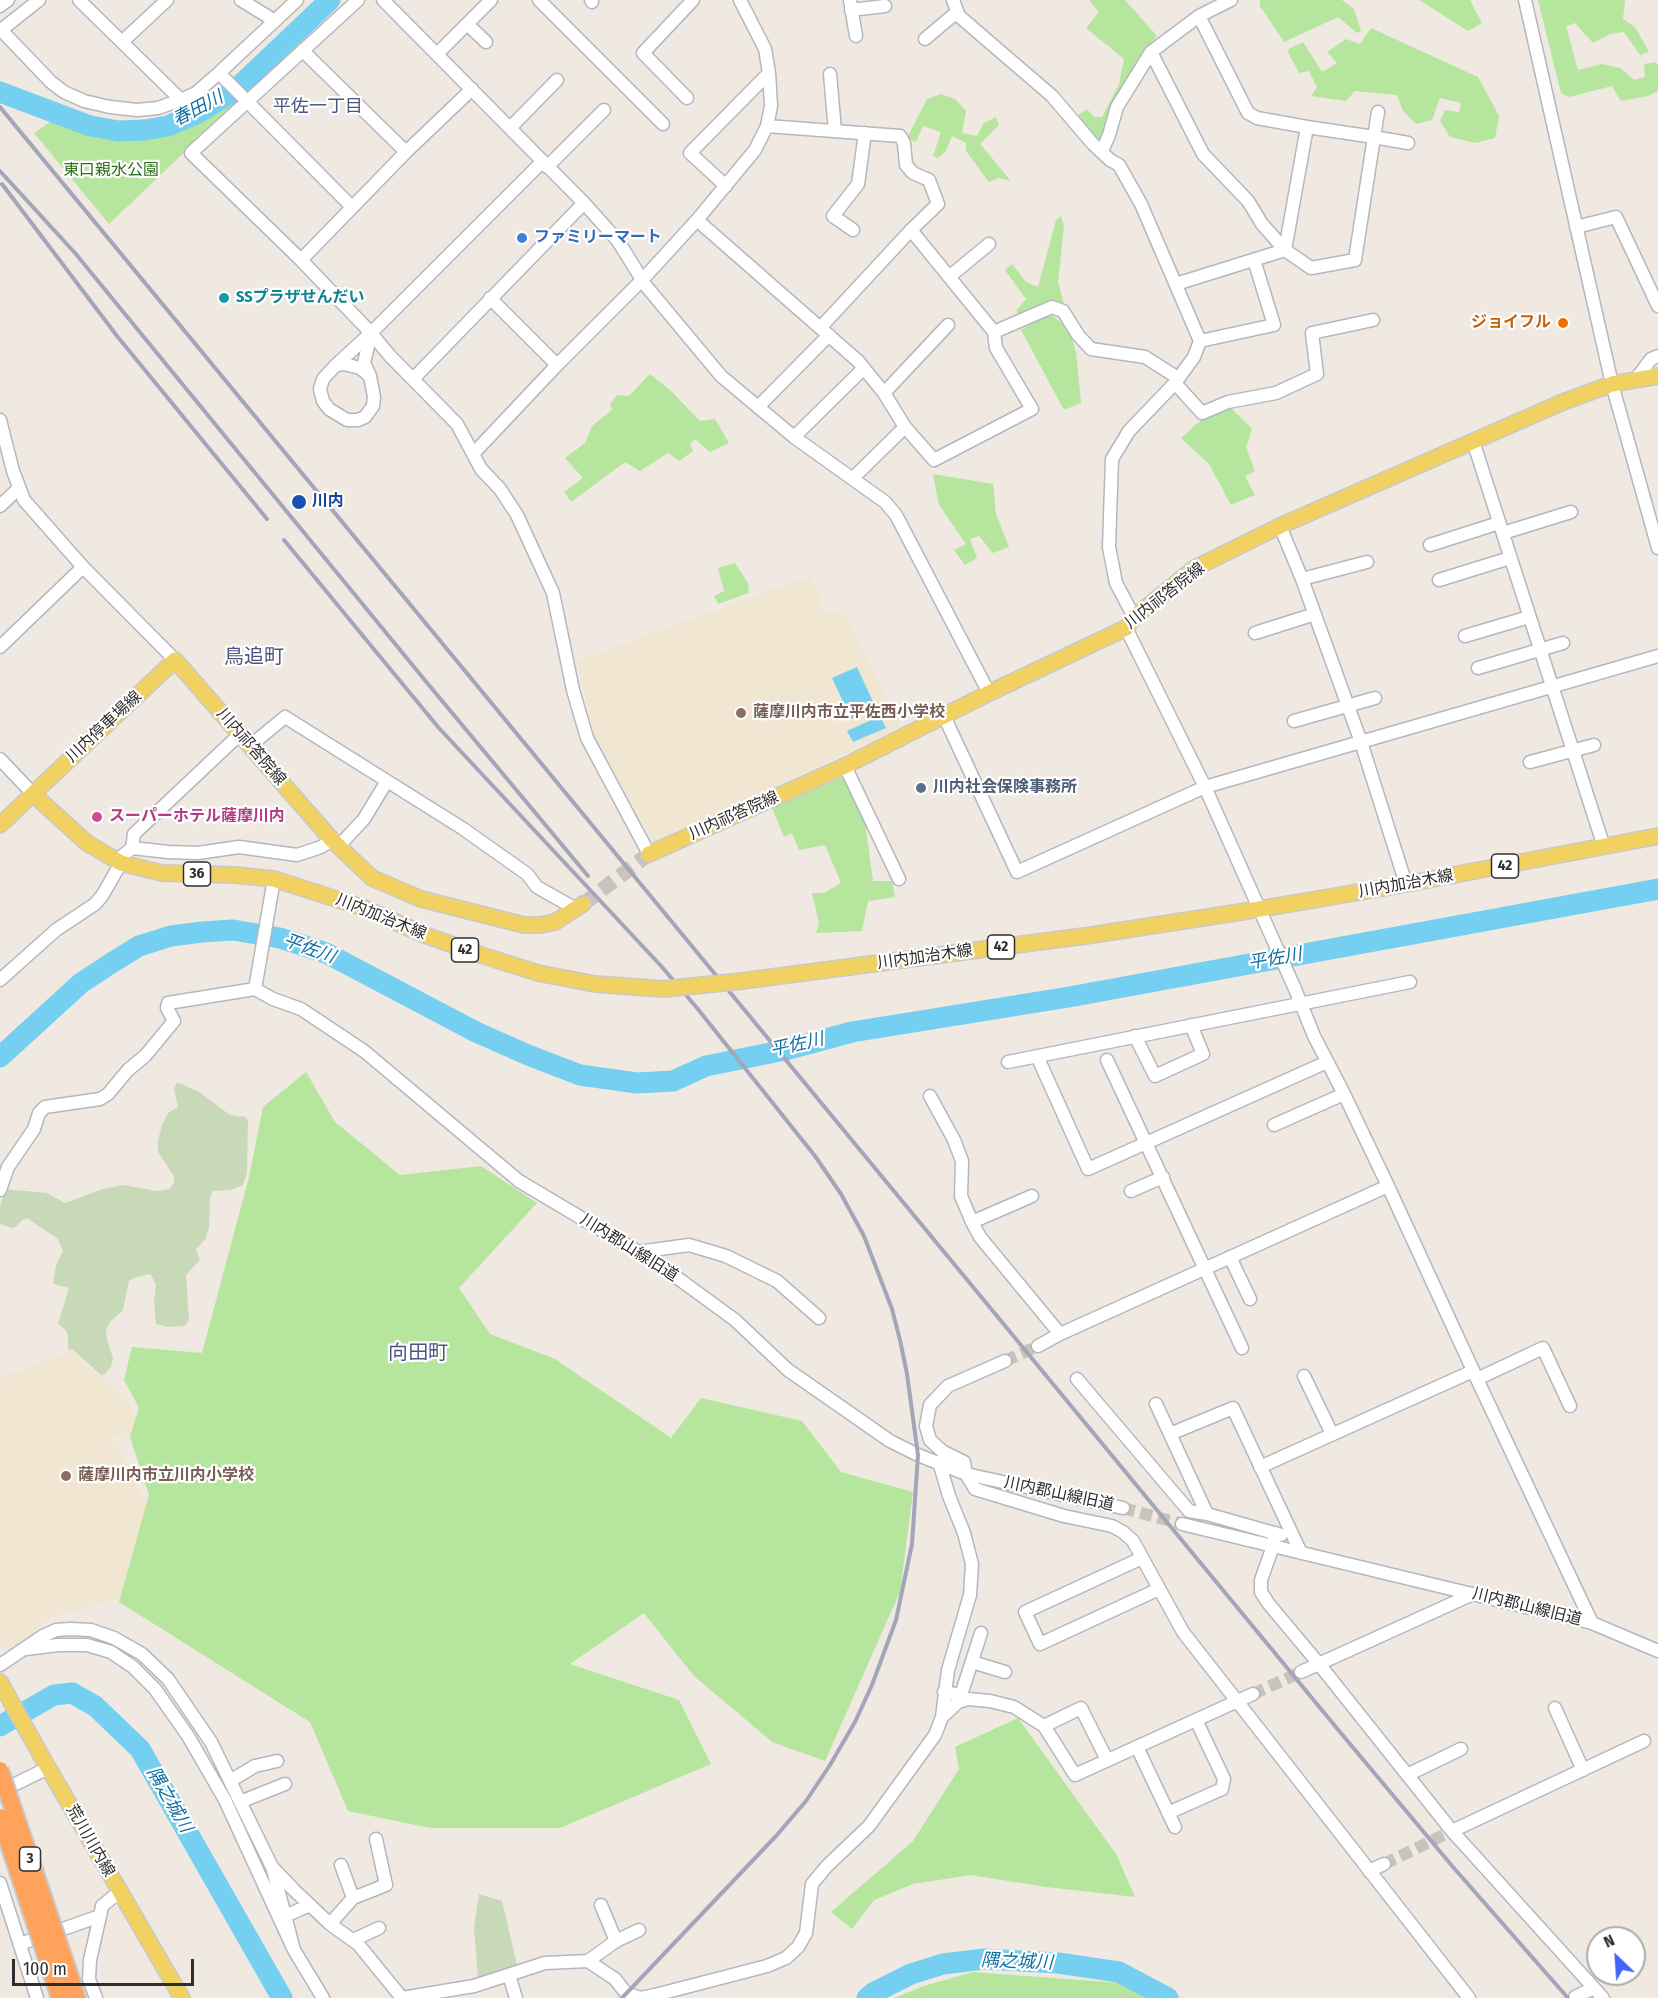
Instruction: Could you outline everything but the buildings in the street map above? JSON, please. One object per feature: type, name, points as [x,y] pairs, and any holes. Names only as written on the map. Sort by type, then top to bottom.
[{"type":"highway","name":"3","points":[[0,1770],[52,1950],[60,1998]]},
{"type":"highway","name":"3","points":[[0,1817],[52,1950],[77,1998]]},
{"type":"main road","name":"川内祁答院線","points":[[649,854],[845,765],[1130,623],[1195,568],[1280,526],[1552,406],[1612,384],[1658,376]]},
{"type":"main road","name":"川内祁答院線","points":[[175,660],[335,843],[372,878],[421,899],[509,923],[540,925],[555,922],[579,906]]},
{"type":"main road","name":"川内停車場線","points":[[0,825],[175,660]]},
{"type":"main road","name":"36","points":[[33,794],[87,843],[119,862],[162,873],[235,875],[274,879]]},
{"type":"main road","name":"川内加治木線","points":[[274,879],[364,908],[481,956],[538,974],[595,984],[664,989],[742,981],[1092,935],[1406,884],[1658,836]]},
{"type":"main road","name":"荒川川内線","points":[[0,1682],[45,1764],[182,1998]]},
{"type":"street","points":[[0,6],[8,0]]},
{"type":"street","points":[[39,0],[1,30],[51,82],[64,92],[84,101],[137,110],[158,108],[195,93],[297,0]]},
{"type":"street","points":[[80,0],[181,100]]},
{"type":"street","points":[[123,41],[167,0]]},
{"type":"street","points":[[241,0],[275,21]]},
{"type":"street","points":[[358,0],[303,51],[244,99],[191,153],[301,260],[457,424],[482,469],[500,489],[517,515],[553,593],[573,690],[587,738],[649,854]]},
{"type":"street","points":[[438,53],[491,0]]},
{"type":"street","points":[[539,0],[663,124]]},
{"type":"street","points":[[687,98],[643,53],[693,0]]},
{"type":"street","points":[[473,454],[643,279],[697,220],[755,150],[767,126],[771,106],[769,73],[765,49],[740,0]]},
{"type":"street","points":[[1102,151],[1117,107],[1151,52],[1199,16],[1231,0]]},
{"type":"street","points":[[1525,0],[1612,384],[1658,548]]},
{"type":"street","points":[[387,1],[584,203],[618,241],[643,279],[721,376],[794,437],[885,502],[896,515],[988,693]]},
{"type":"street","points":[[856,36],[851,5],[885,6]]},
{"type":"street","points":[[925,39],[955,6],[959,16],[1052,96],[1093,144],[1119,165],[1141,204],[1176,284],[1200,341],[1194,357],[1129,431],[1112,459],[1109,547],[1116,583],[1130,623],[1260,909],[1314,1036],[1388,1186],[1592,1623]]},
{"type":"street","points":[[1199,16],[1248,113],[1257,118],[1408,143]]},
{"type":"street","points":[[467,24],[486,42]]},
{"type":"street","points":[[303,51],[406,152]]},
{"type":"street","points":[[1151,52],[1203,154],[1248,201],[1262,224],[1285,250],[1311,268],[1354,260],[1378,112]]},
{"type":"street","points":[[219,73],[352,207]]},
{"type":"street","points":[[726,186],[690,153],[769,73]]},
{"type":"street","points":[[830,74],[835,131]]},
{"type":"street","points":[[510,128],[557,80]]},
{"type":"street","points":[[301,260],[406,152],[472,89]]},
{"type":"street","points":[[371,333],[364,363],[370,376],[374,400],[372,410],[361,419],[347,420],[329,409],[321,397],[320,389],[323,379],[336,365],[604,110]]},
{"type":"street","points":[[758,407],[911,230],[938,204],[930,180],[913,173],[906,165],[904,143],[900,136],[767,126]]},
{"type":"street","points":[[1285,250],[1307,127]]},
{"type":"street","points":[[853,230],[833,216],[858,184],[865,133]]},
{"type":"street","points":[[413,379],[584,203]]},
{"type":"street","points":[[1575,227],[1616,217],[1657,303]]},
{"type":"street","points":[[697,220],[825,331],[864,368],[884,393],[905,426],[934,460],[1032,409],[996,348],[994,332],[911,230]]},
{"type":"street","points":[[949,276],[989,244]]},
{"type":"street","points":[[1176,284],[1285,250]]},
{"type":"street","points":[[1200,341],[1274,325],[1254,260]]},
{"type":"street","points":[[490,298],[557,365]]},
{"type":"street","points":[[994,332],[1052,307],[1063,311],[1078,335],[1091,349],[1144,357],[1176,380],[1202,413],[1228,402],[1276,393],[1317,374],[1312,333],[1373,320]]},
{"type":"street","points":[[884,393],[948,325]]},
{"type":"street","points":[[1636,379],[1651,359],[1658,356]]},
{"type":"street","points":[[336,365],[352,364],[370,376]]},
{"type":"street","points":[[794,437],[864,368]]},
{"type":"street","points":[[0,420],[19,488],[31,508],[83,567],[175,660]]},
{"type":"street","points":[[853,478],[905,426]]},
{"type":"street","points":[[1473,441],[1604,847]]},
{"type":"street","points":[[0,506],[19,488]]},
{"type":"street","points":[[1430,544],[1571,512]]},
{"type":"street","points":[[1280,526],[1302,579],[1361,742],[1406,884]]},
{"type":"street","points":[[1439,580],[1510,558]]},
{"type":"street","points":[[1302,579],[1367,562]]},
{"type":"street","points":[[0,647],[83,567]]},
{"type":"street","points":[[1255,633],[1315,614]]},
{"type":"street","points":[[1465,636],[1529,617]]},
{"type":"street","points":[[1478,668],[1563,643]]},
{"type":"street","points":[[944,716],[1017,872],[1205,787],[1658,656]]},
{"type":"street","points":[[1293,721],[1375,698]]},
{"type":"street","points":[[0,980],[56,930],[95,904],[102,896],[119,862],[132,848],[134,834],[244,741],[285,717],[462,828],[527,874],[537,887],[579,906]]},
{"type":"street","points":[[1530,762],[1594,745]]},
{"type":"street","points":[[0,759],[33,794]]},
{"type":"street","points":[[845,765],[899,879]]},
{"type":"street","points":[[132,848],[198,853],[239,847],[297,855],[335,843],[364,819],[387,781]]},
{"type":"street","points":[[0,1190],[8,1167],[34,1129],[39,1113],[45,1107],[100,1098],[108,1094],[128,1070],[146,1056],[174,1021],[167,1008],[168,1003],[255,989],[274,879]]},
{"type":"street","points":[[1008,1062],[1410,982]]},
{"type":"street","name":"川内郡山線旧道","points":[[255,989],[273,999],[301,1009],[364,1051],[519,1181],[657,1263],[735,1320],[788,1370],[890,1441],[966,1474],[1123,1508]]},
{"type":"street","points":[[1136,1036],[1155,1076],[1203,1053],[1191,1025]]},
{"type":"street","points":[[1037,1056],[1088,1169],[1328,1062]]},
{"type":"street","points":[[1107,1060],[1242,1348]]},
{"type":"street","points":[[1274,1125],[1344,1094]]},
{"type":"street","points":[[930,1096],[954,1140],[962,1161],[961,1196],[980,1237],[1060,1334]]},
{"type":"street","points":[[1131,1191],[1163,1177]]},
{"type":"street","points":[[1038,1346],[1388,1186]]},
{"type":"street","points":[[972,1222],[1032,1196]]},
{"type":"street","points":[[638,1252],[689,1245],[726,1256],[777,1281],[819,1318]]},
{"type":"street","points":[[1230,1257],[1250,1299]]},
{"type":"street","points":[[1260,1467],[1332,1434],[1543,1348],[1570,1407]]},
{"type":"street","points":[[1005,1360],[948,1386],[930,1405],[926,1426],[930,1440],[942,1451],[964,1462],[966,1474],[975,1489],[1064,1516],[1112,1526],[1133,1541],[1183,1632],[1469,1998]]},
{"type":"street","points":[[1304,1376],[1332,1434]]},
{"type":"street","points":[[1077,1379],[1189,1511],[1294,1539]]},
{"type":"street","points":[[1156,1404],[1207,1514]]},
{"type":"street","points":[[1170,1434],[1233,1408],[1300,1553]]},
{"type":"street","points":[[588,1961],[615,1979],[626,1993],[640,1998],[767,1966],[786,1958],[798,1947],[806,1933],[812,1884],[827,1866],[869,1826],[935,1735],[942,1717],[948,1670],[970,1595],[972,1564],[964,1533],[949,1496],[939,1462]]},
{"type":"street","name":"川内郡山線旧道","points":[[1182,1524],[1592,1623],[1658,1651]]},
{"type":"street","points":[[1275,1533],[1261,1580],[1261,1592],[1268,1603],[1452,1832],[1603,1998]]},
{"type":"street","points":[[1142,1558],[1025,1612],[1040,1644],[1159,1589]]},
{"type":"street","points":[[1301,1672],[1473,1594]]},
{"type":"street","points":[[0,1665],[22,1649],[56,1630],[91,1630],[114,1638],[142,1654],[168,1679],[211,1742],[272,1867],[294,1950]]},
{"type":"street","points":[[942,1717],[959,1699],[981,1633]]},
{"type":"street","points":[[22,1649],[87,1645],[111,1652],[133,1667],[155,1689],[188,1737],[225,1800],[294,1950],[323,1998]]},
{"type":"street","points":[[972,1662],[1005,1672]]},
{"type":"street","points":[[944,1692],[959,1699],[990,1701],[1014,1707],[1044,1726],[1075,1775],[1253,1694]]},
{"type":"street","points":[[1044,1726],[1081,1708],[1107,1760]]},
{"type":"street","points":[[1555,1708],[1583,1770]]},
{"type":"street","points":[[1168,1813],[1222,1789],[1224,1779],[1196,1720]]},
{"type":"street","points":[[1452,1832],[1644,1741]]},
{"type":"street","points":[[1137,1747],[1174,1827]]},
{"type":"street","points":[[1407,1775],[1461,1749]]},
{"type":"street","points":[[230,1781],[255,1766],[277,1761]]},
{"type":"street","points":[[0,1792],[45,1764]]},
{"type":"street","points":[[240,1802],[285,1784]]},
{"type":"street","points":[[330,1924],[353,1898],[386,1885],[376,1839]]},
{"type":"street","points":[[340,1864],[353,1898]]},
{"type":"street","points":[[1369,1870],[1384,1864]]},
{"type":"street","points":[[272,1867],[330,1924],[353,1940],[402,1998],[474,1986],[545,1963],[588,1961],[616,1941],[639,1930]]},
{"type":"street","points":[[0,1883],[36,1998]]},
{"type":"street","points":[[96,1998],[89,1979],[90,1960],[102,1906],[119,1892]]},
{"type":"street","points":[[285,1916],[310,1905]]},
{"type":"street","points":[[602,1905],[616,1941]]},
{"type":"street","points":[[20,1944],[100,1916]]},
{"type":"street","points":[[353,1940],[380,1928]]},
{"type":"street","points":[[509,1975],[516,1998]]},
{"type":"street","points":[[1575,1997],[1594,1988]]},
{"type":"shaded area","name":"薩摩川内市立平佐西小学校","points":[[810,576],[825,614],[842,611],[901,727],[654,844],[594,737],[577,661]]},
{"type":"shaded area","name":"薩摩川内市立川内小学校","points":[[71,1351],[126,1398],[145,1433],[125,1441],[122,1434],[108,1440],[110,1444],[115,1442],[149,1508],[134,1593],[49,1618],[20,1644],[10,1649],[0,1648],[0,1378]]},
{"type":"green space","points":[[1089,0],[1125,0],[1157,36],[1138,59],[1112,105],[1099,143],[1077,116],[1087,109],[1094,117],[1102,117],[1119,84],[1124,59],[1086,28],[1099,12]]},
{"type":"green space","points":[[1260,0],[1342,0],[1354,9],[1361,31],[1357,33],[1338,17],[1284,42],[1260,6]]},
{"type":"green space","points":[[1419,0],[1470,0],[1482,23],[1468,31]]},
{"type":"green space","points":[[1538,0],[1625,0],[1623,19],[1635,27],[1649,52],[1640,55],[1624,32],[1610,34],[1593,43],[1575,23],[1566,26],[1578,70],[1602,64],[1620,68],[1634,80],[1645,77],[1644,64],[1655,62],[1658,65],[1658,91],[1648,96],[1621,101],[1612,86],[1569,97],[1561,93]]},
{"type":"green space","points":[[1371,28],[1478,77],[1499,116],[1495,138],[1475,143],[1450,137],[1440,121],[1445,110],[1459,112],[1461,103],[1440,98],[1432,120],[1416,124],[1403,111],[1397,95],[1355,91],[1346,101],[1311,96],[1317,87],[1309,71],[1299,73],[1287,50],[1303,42],[1322,72],[1337,63],[1327,52],[1346,39],[1360,44]]},
{"type":"green space","points":[[941,94],[955,99],[966,111],[962,133],[977,136],[984,123],[996,117],[999,125],[980,144],[1011,181],[998,178],[989,182],[966,151],[966,143],[952,136],[946,151],[938,158],[933,156],[941,132],[923,126],[916,142],[907,138],[927,99]]},
{"type":"green space","name":"東口親水公園","points":[[232,97],[235,99],[235,104],[109,224],[34,133],[54,119],[99,133],[148,136],[196,122],[215,111]]},
{"type":"green space","points":[[1061,216],[1064,227],[1058,282],[1064,305],[1035,306],[1019,315],[1016,311],[1026,299],[1005,270],[1012,264],[1026,282],[1038,287],[1056,220]]},
{"type":"green space","points":[[1053,316],[1069,329],[1076,352],[1081,403],[1064,410],[1021,330],[1043,317]]},
{"type":"green space","points":[[650,374],[671,391],[700,421],[715,419],[729,443],[710,452],[695,439],[690,444],[693,451],[679,461],[668,453],[640,471],[625,462],[571,502],[564,492],[583,478],[565,458],[585,443],[592,426],[612,410],[610,404],[617,395],[629,396]]},
{"type":"green space","points":[[1231,408],[1252,429],[1246,447],[1255,471],[1245,476],[1255,495],[1231,505],[1209,464],[1181,438],[1200,421]]},
{"type":"green space","points":[[933,474],[993,484],[996,514],[1009,547],[993,553],[979,536],[970,539],[977,558],[965,565],[954,550],[966,544],[939,505]]},
{"type":"green space","points":[[735,563],[748,583],[749,593],[718,604],[714,596],[724,591],[718,568]]},
{"type":"green space","points":[[844,775],[865,822],[873,881],[892,881],[895,897],[868,901],[862,931],[816,933],[819,923],[812,893],[824,893],[841,883],[825,845],[799,850],[792,833],[784,837],[772,808]]},
{"type":"green space","points":[[306,1072],[335,1122],[400,1175],[481,1166],[537,1203],[459,1288],[490,1334],[555,1359],[671,1438],[701,1398],[802,1421],[841,1472],[913,1492],[900,1592],[825,1761],[772,1742],[693,1675],[644,1613],[570,1664],[679,1700],[711,1764],[560,1828],[430,1828],[348,1811],[310,1722],[119,1602],[149,1495],[130,1437],[139,1408],[124,1380],[132,1347],[202,1353],[249,1177],[263,1107]]},
{"type":"green space","points":[[177,1082],[199,1092],[230,1115],[246,1117],[248,1121],[247,1173],[243,1185],[230,1190],[213,1191],[210,1197],[209,1227],[206,1238],[196,1250],[200,1260],[186,1275],[189,1321],[184,1326],[168,1327],[156,1324],[154,1301],[156,1284],[150,1274],[129,1281],[123,1310],[110,1322],[106,1330],[113,1358],[111,1367],[102,1376],[72,1349],[68,1350],[68,1335],[65,1329],[58,1324],[69,1288],[53,1284],[56,1265],[63,1251],[58,1239],[27,1218],[12,1228],[0,1224],[0,1207],[4,1189],[47,1193],[65,1203],[103,1189],[123,1185],[156,1191],[169,1189],[174,1183],[174,1176],[158,1152],[158,1140],[168,1113],[178,1107],[174,1089]]},
{"type":"green space","points":[[1018,1718],[1116,1854],[1135,1897],[1046,1887],[971,1875],[913,1884],[874,1900],[852,1929],[831,1912],[913,1841],[959,1769],[955,1747]]},
{"type":"green space","points":[[479,1894],[502,1901],[517,1965],[478,1977],[474,1928]]},
{"type":"green space","points":[[973,1972],[1121,1983],[1146,1998],[894,1998],[924,1986]]},
{"type":"water","points":[[857,667],[876,708],[851,719],[832,678]]},
{"type":"water","points":[[880,716],[886,728],[853,742],[847,731]]},
{"type":"waterway","name":"春田川","points":[[0,92],[90,126],[119,131],[168,126],[196,114],[234,91],[330,0]]},
{"type":"waterway","name":"平佐川","points":[[0,1057],[81,983],[113,962],[139,946],[171,936],[202,932],[233,930],[280,938],[326,953],[476,1032],[528,1055],[580,1075],[637,1083],[673,1081],[706,1066],[785,1050],[852,1032],[1069,997],[1658,889]]},
{"type":"waterway","name":"隅之城川","points":[[0,1726],[54,1695],[72,1693],[95,1706],[140,1749],[282,1998]]},
{"type":"waterway","name":"隅之城川","points":[[867,1998],[911,1974],[943,1964],[984,1959],[1058,1963],[1119,1972],[1168,1998]]},
{"type":"tunnel","points":[[583,904],[649,854]]},
{"type":"tunnel","points":[[1005,1361],[1038,1346]]},
{"type":"tunnel","points":[[1123,1508],[1182,1524]]},
{"type":"tunnel","points":[[1253,1694],[1301,1672]]},
{"type":"tunnel","points":[[1384,1864],[1452,1831]]},
{"type":"railway","points":[[0,107],[1340,1732],[1453,1867],[1568,1998]]},
{"type":"railway","points":[[0,171],[75,253],[588,876]]},
{"type":"railway","points":[[2,184],[117,336],[267,519]]},
{"type":"railway","points":[[284,540],[438,727],[662,967],[815,1156],[841,1194],[864,1236],[892,1309],[900,1340],[918,1455],[912,1544],[896,1620],[872,1685],[855,1722],[806,1801],[776,1836],[622,1998]]},
{"type":"place","name":"ファミリーマート","points":[[522,238]]},
{"type":"place","name":"SSプラザせんだい","points":[[224,298]]},
{"type":"place","name":"ジョイフル","points":[[1563,323]]},
{"type":"place","name":"川内","points":[[299,502]]},
{"type":"place","name":"薩摩川内市立平佐西小学校","points":[[741,713]]},
{"type":"place","name":"川内社会保険事務所","points":[[921,788]]},
{"type":"place","name":"スーパーホテル薩摩川内","points":[[97,817]]},
{"type":"place","name":"薩摩川内市立川内小学校","points":[[66,1476]]},
{"type":"district","name":"平佐一丁目","points":[[318,107]]},
{"type":"district","name":"鳥追町","points":[[254,657]]},
{"type":"district","name":"向田町","points":[[418,1353]]}]
